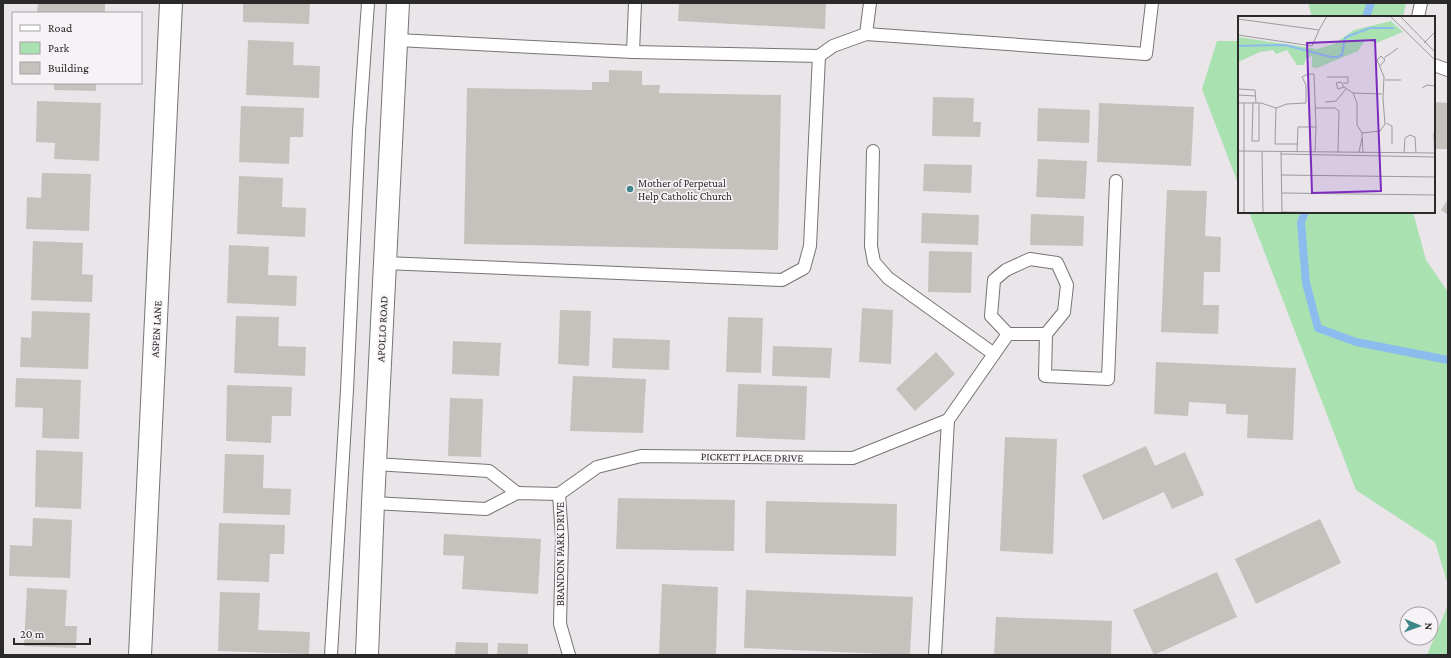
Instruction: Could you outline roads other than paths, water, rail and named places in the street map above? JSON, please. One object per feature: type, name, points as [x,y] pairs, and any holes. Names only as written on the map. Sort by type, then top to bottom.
[{"type":"street","name":"ASPEN LANE","points":[[140,655],[171,3]]},
{"type":"street","name":"APOLLO ROAD","points":[[367,655],[373,503],[398,3]]},
{"type":"lane","points":[[331,655],[347,398],[359,131],[368,3]]},
{"type":"lane","points":[[633,52],[635,3]]},
{"type":"lane","points":[[866,34],[870,3]]},
{"type":"lane","points":[[397,40],[633,52],[818,56],[833,46],[866,34],[1146,54],[1152,3]]},
{"type":"lane","points":[[1418,16],[1421,3]]},
{"type":"lane","points":[[386,262],[782,280],[804,268],[810,246],[818,56]]},
{"type":"lane","points":[[1435,65],[1448,70]]},
{"type":"lane","points":[[873,151],[871,246],[874,262],[888,278],[994,354]]},
{"type":"lane","points":[[1046,334],[1008,334],[991,316],[994,280],[1006,270],[1030,260],[1057,262],[1067,285],[1064,312],[1046,334],[1045,376],[1108,379],[1116,181]]},
{"type":"lane","points":[[935,655],[948,420],[1008,334]]},
{"type":"lane","name":"PICKETT PLACE DRIVE","points":[[559,494],[597,467],[641,456],[853,458],[948,420]]},
{"type":"lane","points":[[376,464],[489,471],[517,493]]},
{"type":"lane","name":"BRANDON PARK DRIVE","points":[[373,503],[486,509],[517,493],[559,494],[562,538],[560,624],[570,655]]},
{"type":"waterway","points":[[1366,16],[1371,3]]},
{"type":"waterway","points":[[1305,213],[1301,222],[1306,283],[1318,328],[1356,342],[1448,360]]},
{"type":"place","name":"Mother of Perpetual Help Catholic Church","points":[[630,189]]}]
